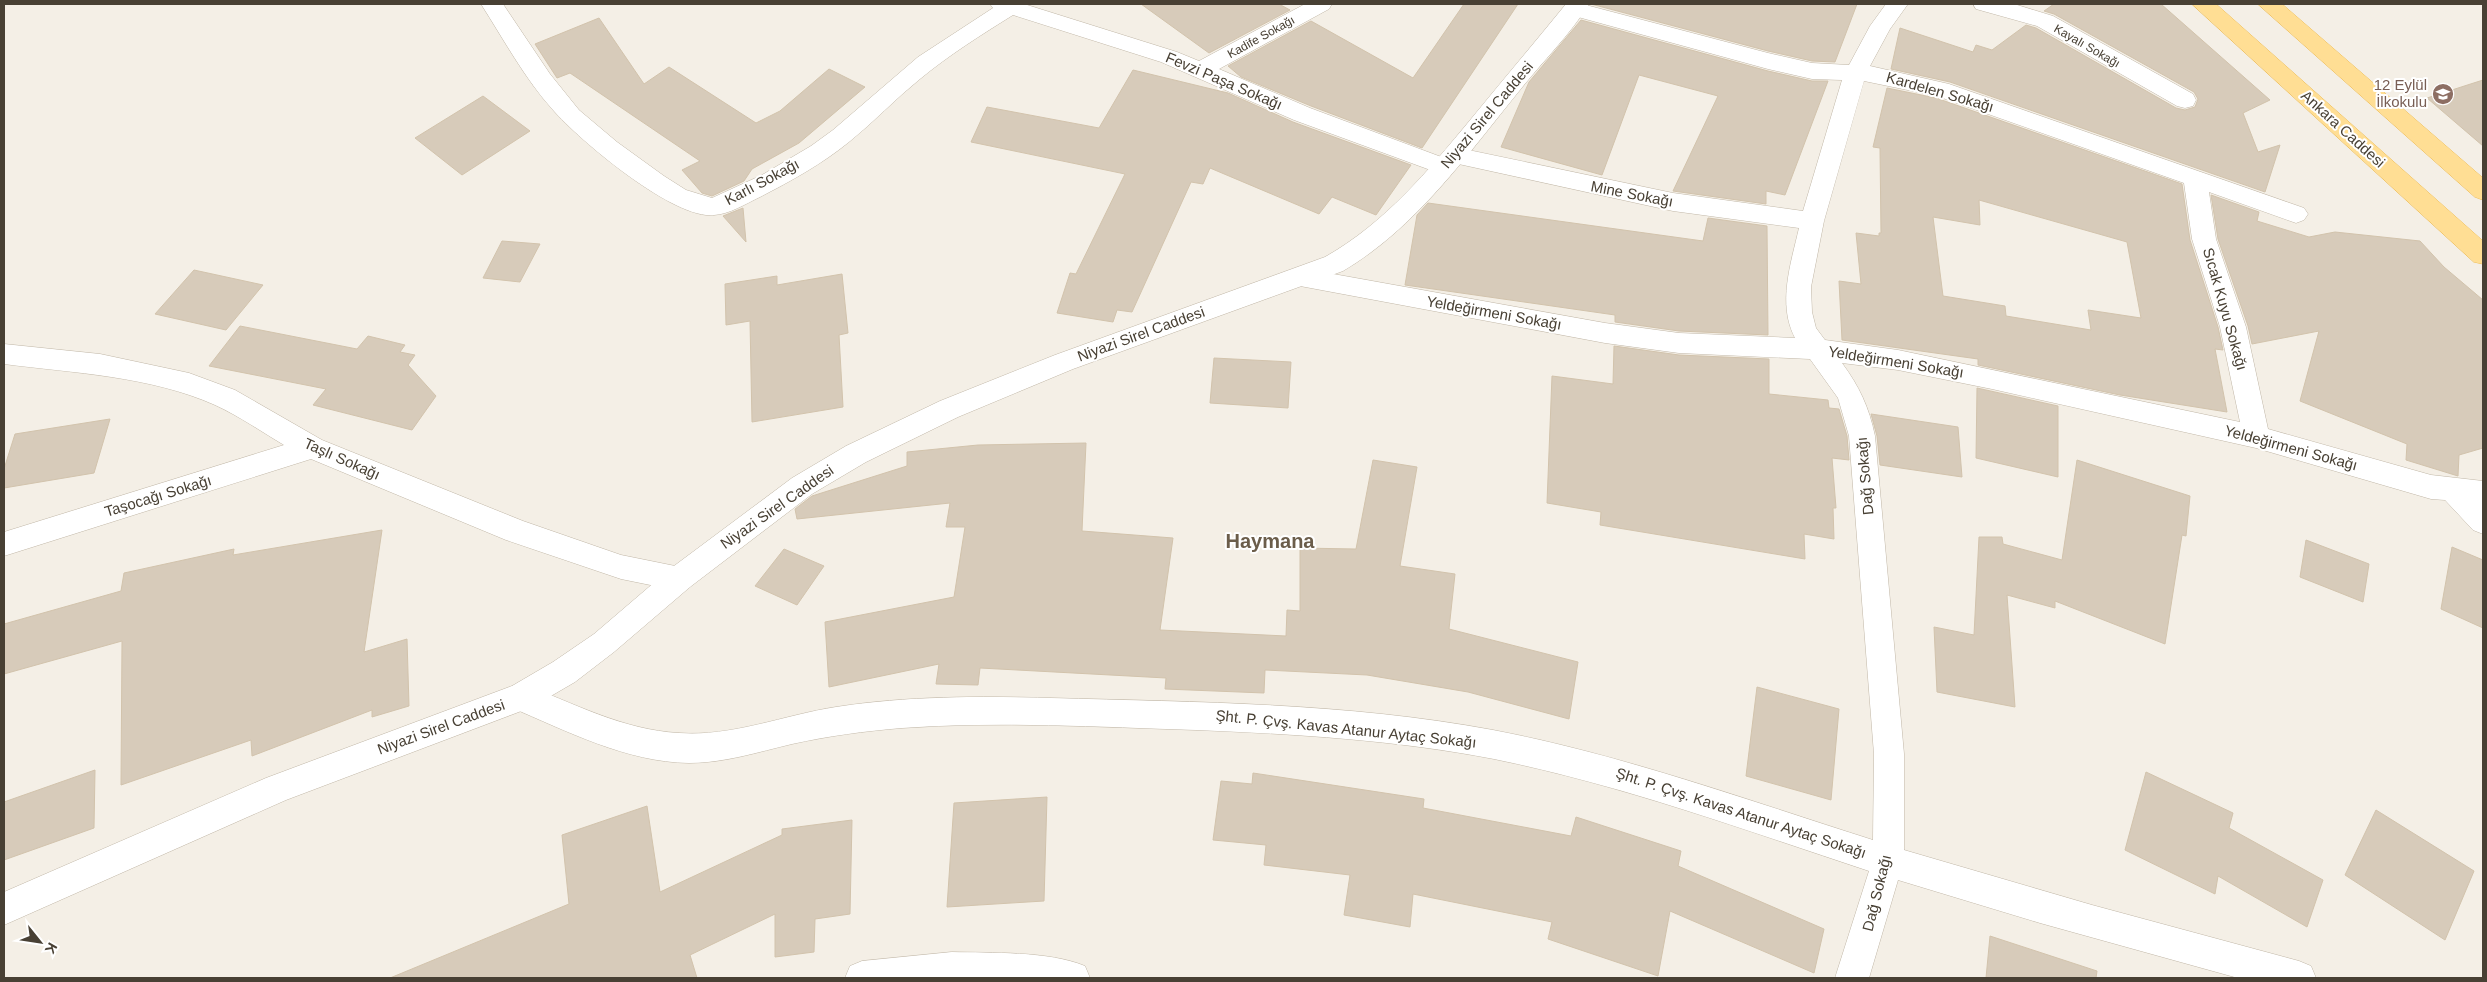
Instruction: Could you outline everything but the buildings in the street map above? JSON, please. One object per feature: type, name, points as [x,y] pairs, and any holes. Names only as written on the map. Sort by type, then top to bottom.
[{"type":"main road","name":"Ankara Caddesi","points":[[2203,4],[2483,255]]},
{"type":"main road","points":[[2269,4],[2483,191]]},
{"type":"street","name":"Karlı Sokağı","points":[[492,4],[546,85],[579,123],[665,188],[686,200],[710,207],[722,204],[755,189],[815,154],[840,136],[929,60],[1005,6]]},
{"type":"street","name":"Kadife Sokağı","points":[[1200,70],[1321,4]]},
{"type":"street","name":"Dağ Sokağı","points":[[1852,978],[1888,861],[1889,754],[1862,436],[1857,413],[1849,393],[1814,349],[1804,331],[1799,312],[1799,287],[1812,221],[1856,72],[1881,26],[1897,4]]},
{"type":"street","name":"Kayalı Sokağı","points":[[1984,4],[2019,12],[2045,21],[2185,100]]},
{"type":"street","name":"Fevzi Paşa Sokağı","points":[[1005,6],[1111,36],[1200,70],[1302,114],[1449,161]]},
{"type":"street","name":"Kardelen Sokağı","points":[[1576,6],[1768,61],[1812,71],[1856,72],[1902,78],[1941,89],[2296,214]]},
{"type":"street","name":"Niyazi Sirel Caddesi","points":[[4,909],[277,789],[440,726],[522,697],[564,672],[604,643],[680,578],[802,486],[856,454],[915,425],[1064,362],[1334,264],[1360,249],[1393,222],[1449,161],[1576,6]]},
{"type":"street","name":"Mine Sokağı","points":[[1449,161],[1673,202],[1812,221]]},
{"type":"street","name":"Sıcak Kuyu Sokağı","points":[[2195,180],[2204,240],[2235,336],[2256,437]]},
{"type":"street","name":"Yeldeğirmeni Sokağı","points":[[1300,277],[1605,333],[1679,343],[1814,349],[1898,360],[2256,437],[2431,487],[2483,493]]},
{"type":"street","name":"Taşlı Sokağı","points":[[4,354],[100,364],[189,384],[226,398],[312,448],[516,531],[620,567],[680,578]]},
{"type":"street","name":"Taşocağı Sokağı","points":[[4,544],[312,448]]},
{"type":"street","points":[[2453,490],[2483,522]]},
{"type":"street","name":"Şht. P. Çvş. Kavas Atanur Aytaç Sokağı","points":[[522,697],[588,726],[642,742],[676,748],[711,747],[742,742],[789,730],[877,714],[974,711],[1232,716],[1432,734],[1494,744],[1618,773],[1888,861],[2299,978]]},
{"type":"street","points":[[862,978],[952,968],[1006,970],[1073,978]]},
{"type":"place","name":"12 Eylül İlkokulu","points":[[2443,94]]},
{"type":"district","name":"Haymana","points":[[1270,541]]}]
